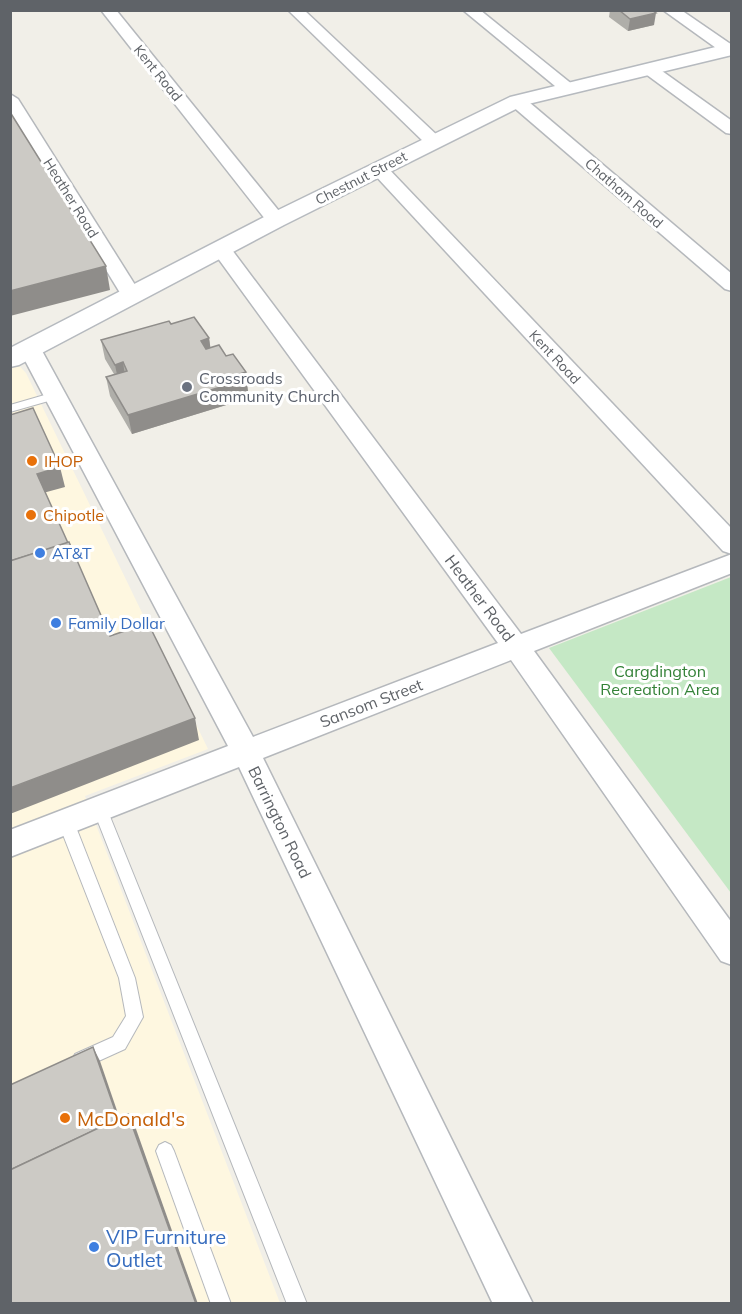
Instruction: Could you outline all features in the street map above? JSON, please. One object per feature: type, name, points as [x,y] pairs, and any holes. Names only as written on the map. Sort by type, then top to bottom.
[{"type":"street","name":"Kent Road","points":[[108,10],[276,220]]},
{"type":"street","points":[[295,10],[434,141]]},
{"type":"street","points":[[470,10],[567,88]]},
{"type":"street","points":[[670,10],[730,49]]},
{"type":"street","name":"Chestnut Street","points":[[20,354],[276,220],[517,101],[730,49]]},
{"type":"street","points":[[648,69],[732,129]]},
{"type":"street","name":"Heather Road","points":[[10,99],[132,296]]},
{"type":"street","name":"Chatham Road","points":[[517,101],[732,285]]},
{"type":"street","name":"Kent Road","points":[[379,169],[732,545]]},
{"type":"street","name":"Heather Road","points":[[222,250],[516,646],[732,950]]},
{"type":"street","name":"Barrington Road","points":[[20,354],[55,396],[246,752],[514,1304]]},
{"type":"street","name":"Sansom Street","points":[[10,844],[732,563]]},
{"type":"lane","points":[[10,409],[55,396]]},
{"type":"lane","points":[[100,809],[297,1304]]},
{"type":"lane","points":[[65,1068],[120,1043],[135,1017],[127,978],[66,822]]},
{"type":"lane","points":[[165,1151],[221,1304]]},
{"type":"shaded area","points":[[10,356],[26,373],[208,749],[85,796],[280,1303],[11,1303]]},
{"type":"green space","name":"Cargdington Recreation Area","points":[[731,577],[731,893],[549,648]]},
{"type":"building","points":[[619,10],[652,10],[656,13],[630,19]]},
{"type":"building","points":[[10,112],[106,266],[10,291]]},
{"type":"building","name":"Crossroads Community Church","points":[[194,317],[209,338],[201,341],[206,349],[219,345],[226,356],[233,354],[246,372],[230,377],[234,383],[128,415],[106,377],[127,371],[123,362],[115,365],[101,340],[169,321],[171,324]]},
{"type":"building","points":[[33,408],[60,467],[37,474],[68,543],[10,561],[10,415]]},
{"type":"building","points":[[69,542],[110,636],[148,623],[195,718],[10,788],[10,561]]},
{"type":"building","name":"McDonald's","points":[[93,1047],[118,1119],[10,1170],[10,1085]]},
{"type":"building","name":"VIP Furniture Outlet","points":[[128,1114],[196,1304],[10,1304],[10,1170]]},
{"type":"place","name":"Crossroads Community Church","points":[[187,387]]},
{"type":"place","name":"IHOP","points":[[32,461]]},
{"type":"place","name":"Chipotle","points":[[31,515]]},
{"type":"place","name":"AT&T","points":[[40,553]]},
{"type":"place","name":"Family Dollar","points":[[56,623]]},
{"type":"place","name":"McDonald's","points":[[65,1118]]},
{"type":"place","name":"VIP Furniture Outlet","points":[[94,1247]]}]
